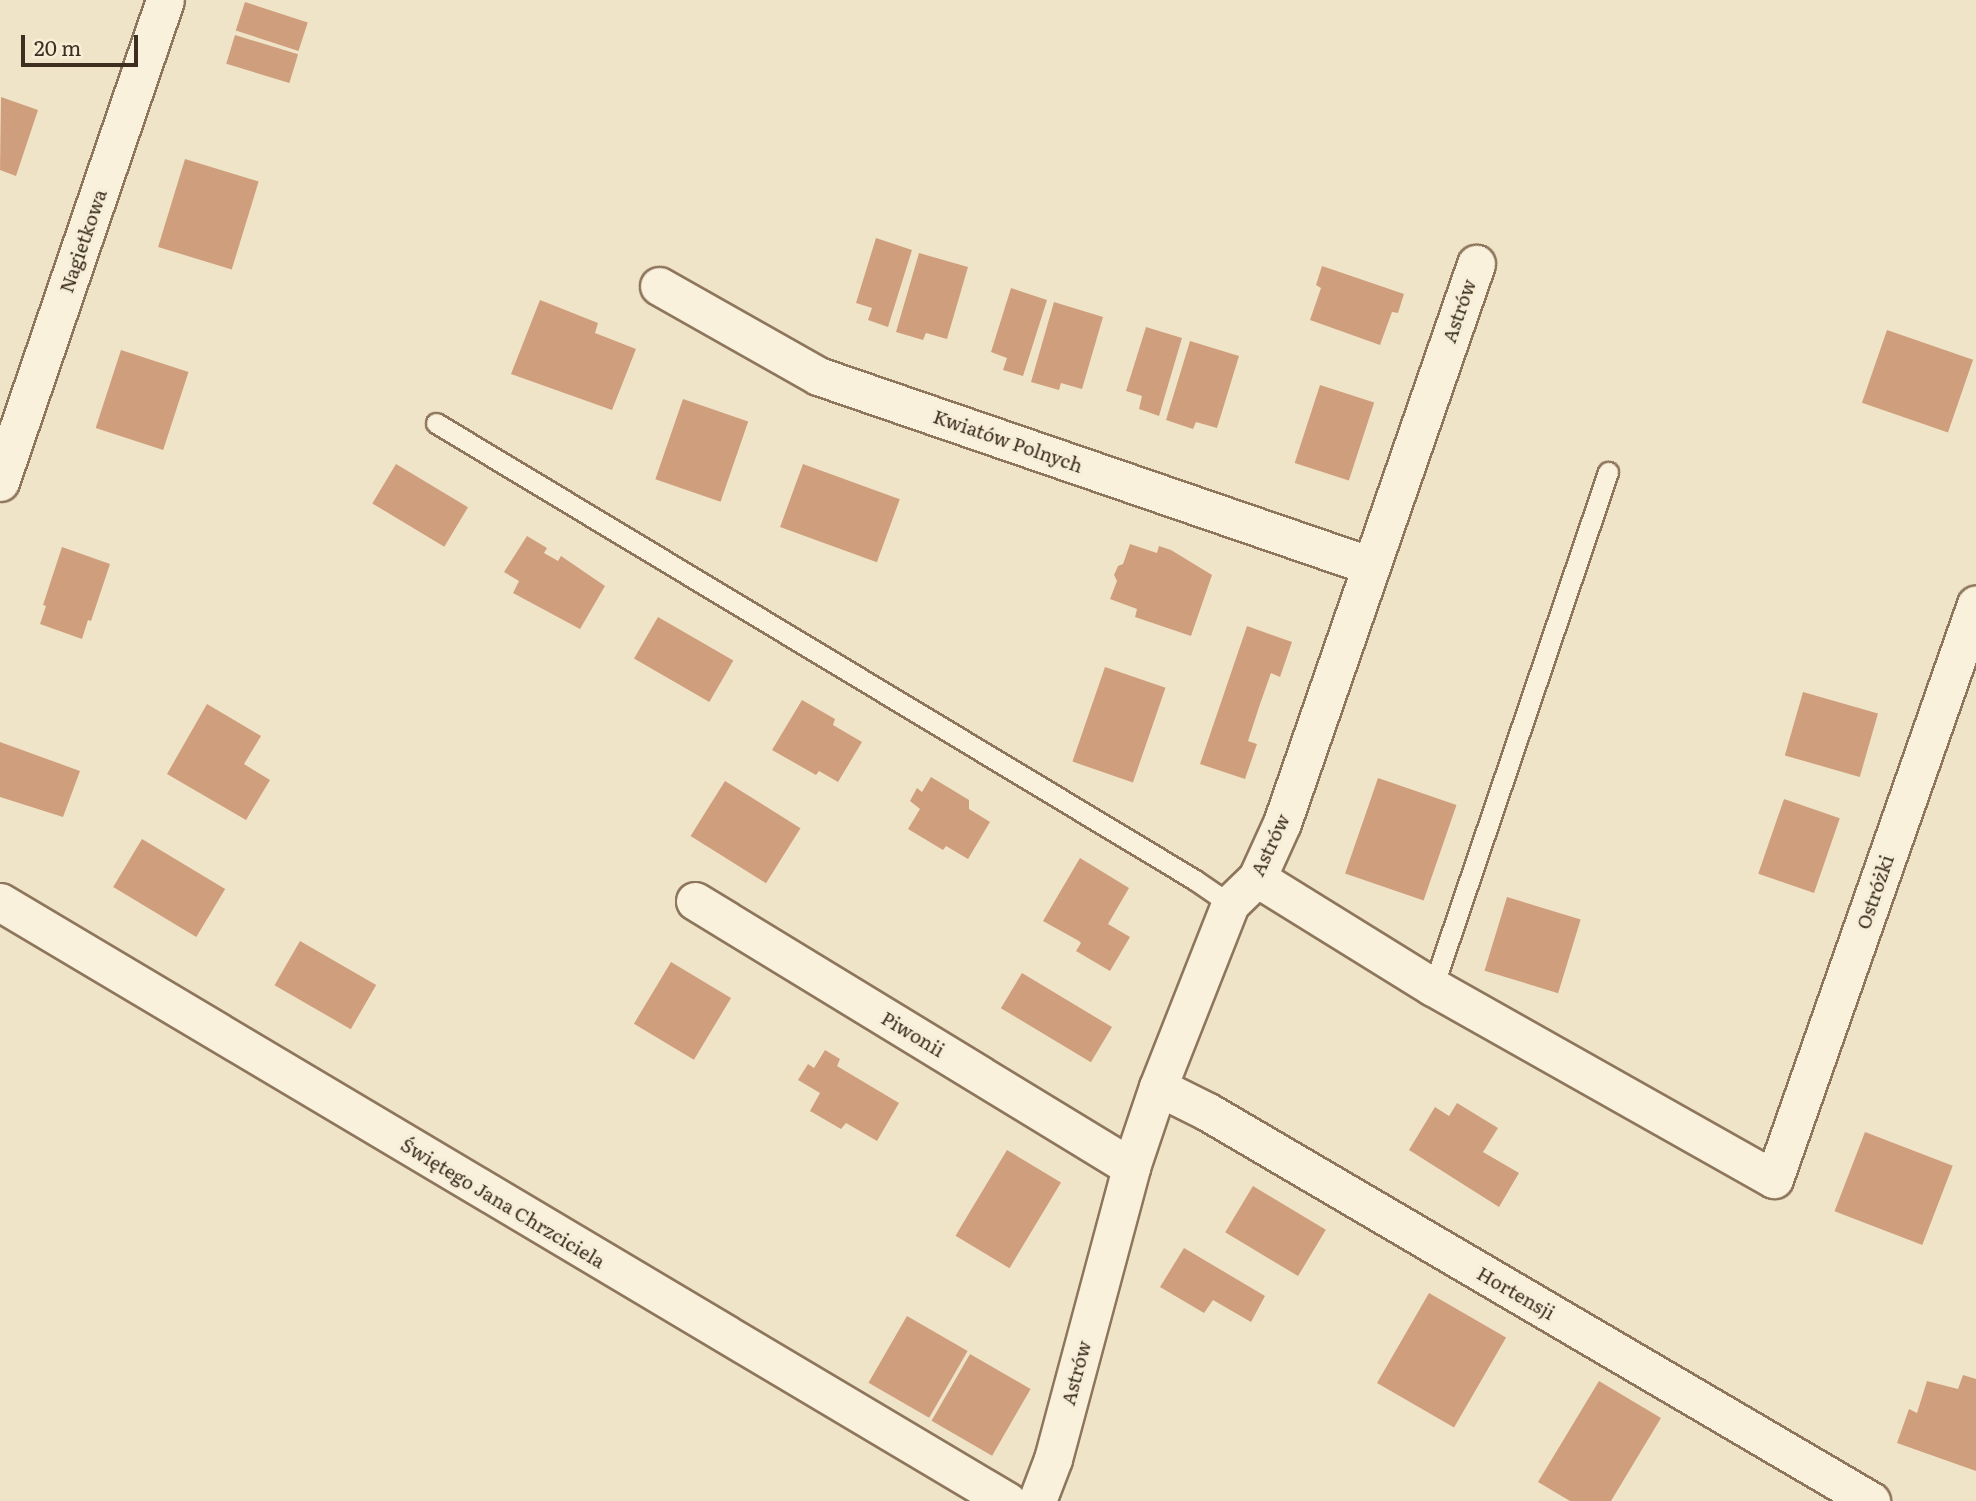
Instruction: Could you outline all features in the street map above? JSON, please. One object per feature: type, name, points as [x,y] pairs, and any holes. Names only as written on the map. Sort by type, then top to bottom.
[{"type":"street","name":"Nagietkowa","points":[[0,482],[165,0]]},
{"type":"street","name":"Astrów","points":[[1037,1501],[1053,1459],[1131,1167],[1158,1087],[1230,904],[1257,878],[1282,823],[1475,264]]},
{"type":"street","name":"Kwiatów Polnych","points":[[659,286],[818,376],[1371,566]]},
{"type":"street","name":"Ostróżki","points":[[1433,987],[1774,1179],[1976,604]]},
{"type":"street","points":[[1257,878],[1433,987]]},
{"type":"street","name":"Piwonii","points":[[695,901],[1131,1167]]},
{"type":"street","name":"Świętego Jana Chrzciciela","points":[[0,902],[1007,1501]]},
{"type":"street","name":"Hortensji","points":[[1158,1087],[1208,1112],[1871,1501]]},
{"type":"lane","points":[[436,423],[1172,865],[1230,904]]},
{"type":"lane","points":[[1433,987],[1608,472]]},
{"type":"building","points":[[245,2],[308,22],[298,51],[236,31]]},
{"type":"building","points":[[235,35],[298,54],[289,83],[226,64]]},
{"type":"building","points":[[1,97],[38,110],[16,176],[0,170]]},
{"type":"building","points":[[185,159],[259,182],[232,269],[158,247]]},
{"type":"building","points":[[876,238],[912,250],[888,327],[868,320],[872,308],[856,303]]},
{"type":"building","points":[[919,253],[968,267],[947,339],[926,333],[923,340],[896,332]]},
{"type":"building","points":[[1322,266],[1404,294],[1398,313],[1392,312],[1380,345],[1310,320],[1321,288],[1316,285]]},
{"type":"building","points":[[1011,288],[1047,300],[1023,376],[1003,370],[1007,358],[991,352]]},
{"type":"building","points":[[540,300],[598,323],[595,333],[636,349],[612,410],[511,374]]},
{"type":"building","points":[[1054,302],[1103,317],[1082,389],[1061,383],[1059,390],[1031,382]]},
{"type":"building","points":[[1146,327],[1182,338],[1159,416],[1139,409],[1142,396],[1126,391]]},
{"type":"building","points":[[1887,330],[1973,360],[1948,432],[1862,403]]},
{"type":"building","points":[[1190,341],[1239,356],[1217,428],[1196,422],[1193,429],[1166,420]]},
{"type":"building","points":[[121,350],[189,372],[163,450],[96,428]]},
{"type":"building","points":[[1320,385],[1374,403],[1349,481],[1295,463]]},
{"type":"building","points":[[683,399],[748,421],[721,502],[655,479]]},
{"type":"building","points":[[396,464],[468,507],[444,547],[372,503]]},
{"type":"building","points":[[803,464],[900,499],[877,562],[780,527]]},
{"type":"building","points":[[527,536],[547,548],[544,553],[558,561],[561,556],[605,586],[580,629],[513,593],[519,581],[504,572]]},
{"type":"building","points":[[1130,544],[1157,553],[1159,546],[1171,550],[1212,575],[1191,636],[1135,617],[1137,609],[1110,599],[1117,581],[1114,575],[1118,566],[1123,564]]},
{"type":"building","points":[[62,547],[110,564],[91,621],[88,620],[82,639],[40,624],[46,606],[43,605]]},
{"type":"building","points":[[658,617],[733,660],[709,702],[634,659]]},
{"type":"building","points":[[1247,626],[1292,642],[1280,677],[1271,673],[1259,707],[1248,741],[1257,744],[1245,779],[1200,764]]},
{"type":"building","points":[[1105,667],[1166,688],[1133,782],[1072,762]]},
{"type":"building","points":[[1803,692],[1878,713],[1860,777],[1785,755]]},
{"type":"building","points":[[802,700],[835,719],[833,725],[862,742],[838,782],[819,771],[816,775],[772,750]]},
{"type":"building","points":[[207,704],[261,736],[244,764],[270,780],[246,820],[167,774]]},
{"type":"building","points":[[0,742],[80,771],[63,817],[0,797]]},
{"type":"building","points":[[931,777],[969,800],[969,809],[990,822],[968,859],[946,846],[943,850],[908,829],[920,809],[910,801],[917,788],[922,792]]},
{"type":"building","points":[[1378,778],[1456,805],[1424,901],[1345,873]]},
{"type":"building","points":[[725,781],[800,828],[766,883],[691,836]]},
{"type":"building","points":[[1784,799],[1840,818],[1814,893],[1758,874]]},
{"type":"building","points":[[142,839],[225,889],[196,937],[113,887]]},
{"type":"building","points":[[1080,858],[1129,888],[1108,924],[1130,937],[1110,971],[1076,951],[1081,943],[1079,941],[1043,921]]},
{"type":"building","points":[[1507,897],[1581,920],[1558,993],[1484,971]]},
{"type":"building","points":[[300,941],[376,985],[351,1029],[274,985]]},
{"type":"building","points":[[671,962],[731,998],[694,1060],[634,1024]]},
{"type":"building","points":[[1022,973],[1112,1027],[1091,1062],[1001,1008]]},
{"type":"building","points":[[825,1050],[840,1059],[837,1066],[899,1103],[877,1141],[846,1123],[841,1129],[810,1111],[820,1093],[798,1080],[808,1064],[814,1068]]},
{"type":"building","points":[[1457,1103],[1498,1128],[1483,1152],[1519,1173],[1499,1207],[1409,1150],[1435,1107],[1449,1116]]},
{"type":"building","points":[[1865,1132],[1953,1166],[1922,1245],[1835,1211]]},
{"type":"building","points":[[1007,1150],[1061,1182],[1009,1268],[955,1236]]},
{"type":"building","points":[[1253,1186],[1326,1230],[1298,1276],[1225,1232]]},
{"type":"building","points":[[1184,1248],[1265,1296],[1251,1322],[1213,1300],[1204,1313],[1160,1287]]},
{"type":"building","points":[[1429,1293],[1506,1338],[1454,1428],[1377,1383]]},
{"type":"building","points":[[907,1316],[968,1351],[929,1418],[868,1383]]},
{"type":"building","points":[[970,1354],[1031,1389],[992,1456],[932,1421]]},
{"type":"building","points":[[1963,1375],[1976,1379],[1976,1471],[1897,1443],[1909,1409],[1917,1413],[1927,1381],[1958,1389]]},
{"type":"building","points":[[1599,1381],[1661,1418],[1611,1501],[1570,1501],[1538,1482]]}]
